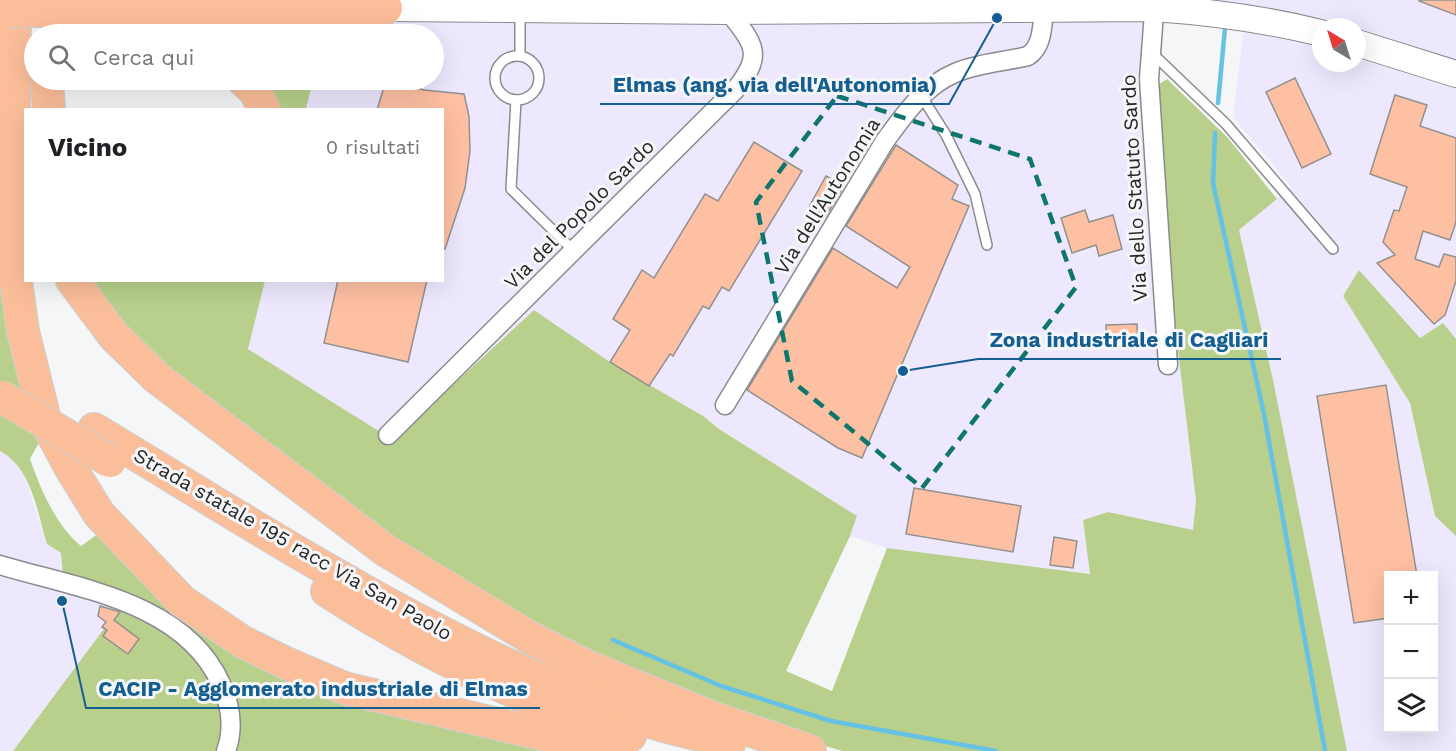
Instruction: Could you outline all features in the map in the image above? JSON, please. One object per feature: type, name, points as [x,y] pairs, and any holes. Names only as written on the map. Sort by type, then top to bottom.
[{"type":"highway","points":[[255,0],[300,8]]},
{"type":"highway","points":[[11,7],[99,11],[300,8],[386,4]]},
{"type":"highway","points":[[11,7],[24,24]]},
{"type":"highway","points":[[11,7],[16,67],[13,261],[22,331],[45,420],[99,514],[182,601],[243,642],[344,688],[614,751]]},
{"type":"highway","points":[[99,11],[128,24]]},
{"type":"highway","points":[[0,122],[3,86],[16,67]]},
{"type":"highway","points":[[34,90],[34,108]]},
{"type":"highway","points":[[47,90],[48,108]]},
{"type":"highway","points":[[254,90],[263,108]]},
{"type":"highway","points":[[74,282],[114,336],[157,378],[385,550],[530,638],[584,665],[711,717],[810,751]]},
{"type":"highway","name":"Strada statale 195 racc Via San Paolo","points":[[1,388],[94,429],[396,608],[525,672],[647,721],[766,751]]},
{"type":"highway","name":"Strada statale 195 racc Via San Paolo","points":[[1,388],[110,461],[384,628],[459,667],[543,704],[676,751]]},
{"type":"main road","points":[[1229,0],[1276,22]]},
{"type":"main road","points":[[386,4],[520,9],[728,11],[1153,3],[1276,22],[1312,31]]},
{"type":"main road","points":[[1366,46],[1456,74]]},
{"type":"street","name":"Via dello Statuto Sardo","points":[[1153,3],[1149,79],[1168,365]]},
{"type":"street","name":"Via dell'Autonomia","points":[[725,405],[885,141],[909,108],[955,73],[1020,58],[1035,52],[1040,39],[1028,6]]},
{"type":"street","name":"Via del Popolo Sardo","points":[[388,435],[727,99],[751,71],[754,62],[752,50],[745,34],[728,11]]},
{"type":"street","points":[[0,565],[129,603],[180,632],[197,648],[218,677],[226,694],[231,731],[226,751]]},
{"type":"lane","points":[[520,9],[520,56]]},
{"type":"lane","points":[[1149,50],[1226,124],[1333,249]]},
{"type":"lane","points":[[513,56],[520,56],[533,62],[539,76],[539,84],[530,96],[516,100],[503,95],[498,89],[495,76],[501,63],[513,56]]},
{"type":"lane","points":[[922,97],[945,135],[975,194],[987,245]]},
{"type":"lane","points":[[516,100],[511,189],[574,251]]},
{"type":"highlighted area","points":[[837,96],[1030,159],[1076,287],[922,488],[792,381],[756,202]]},
{"type":"shaded area","points":[[359,0],[1456,0],[1456,339],[1443,323],[1420,338],[1359,270],[1343,296],[1410,403],[1435,516],[1456,536],[1456,751],[1347,751],[1273,380],[1239,230],[1291,187],[1233,117],[1244,27],[1191,21],[1168,22],[1162,27],[1158,85],[1170,242],[1167,260],[1196,500],[1193,531],[1108,512],[1083,520],[1090,574],[887,548],[850,536],[857,516],[719,429],[703,416],[610,362],[534,310],[393,440],[248,349],[265,282],[444,282],[444,108],[306,108],[311,90],[444,90],[444,24],[359,24]]},
{"type":"shaded area","points":[[0,451],[13,458],[23,471],[47,544],[128,597],[13,751],[0,751]]},
{"type":"green space","points":[[187,23],[257,24],[186,24]]},
{"type":"green space","points":[[1167,79],[1227,137],[1277,199],[1239,230],[1273,380],[1347,751],[842,751],[766,728],[660,690],[414,557],[147,351],[88,282],[265,282],[248,349],[393,440],[534,310],[610,362],[703,416],[719,429],[857,516],[850,536],[786,671],[832,691],[887,548],[1090,574],[1083,520],[1108,512],[1193,530],[1196,500],[1167,260],[1170,242],[1158,85]]},
{"type":"green space","points":[[264,90],[311,90],[306,108],[275,108]]},
{"type":"green space","points":[[0,169],[42,437],[30,459],[56,517],[81,546],[99,533],[196,624],[583,751],[233,751],[237,731],[193,636],[63,577],[61,553],[47,544],[26,479],[11,459],[0,451]]},
{"type":"green space","points":[[1359,270],[1420,338],[1443,323],[1456,339],[1456,536],[1435,516],[1410,403],[1343,296]]},
{"type":"green space","points":[[121,606],[171,632],[184,643],[205,670],[213,685],[221,718],[216,751],[13,751]]},
{"type":"building","points":[[1420,0],[1456,0],[1456,15],[1419,1]]},
{"type":"building","points":[[1295,78],[1331,154],[1302,168],[1266,92]]},
{"type":"building","points":[[383,90],[424,90],[464,94],[469,116],[470,151],[465,188],[445,249],[444,108],[378,108]]},
{"type":"building","points":[[1395,95],[1427,105],[1420,126],[1456,138],[1456,222],[1450,240],[1423,231],[1415,259],[1439,267],[1444,254],[1456,257],[1456,281],[1445,315],[1434,324],[1377,263],[1395,255],[1383,242],[1394,210],[1399,211],[1407,187],[1370,174]]},
{"type":"building","points":[[754,142],[802,171],[729,291],[722,287],[709,309],[703,306],[673,356],[670,354],[649,386],[610,362],[630,330],[613,319],[642,270],[654,278],[705,194],[718,201]]},
{"type":"building","points":[[896,145],[958,185],[952,199],[969,206],[862,458],[838,448],[747,390],[833,248],[897,288],[910,267],[846,226]]},
{"type":"building","points":[[826,176],[844,186],[826,216],[809,207]]},
{"type":"building","points":[[1085,210],[1089,222],[1113,215],[1122,249],[1099,256],[1096,245],[1072,253],[1061,218]]},
{"type":"building","points":[[338,282],[427,282],[408,362],[324,343]]},
{"type":"building","points":[[1137,324],[1138,347],[1107,348],[1106,325]]},
{"type":"building","points":[[1386,385],[1416,571],[1384,571],[1384,619],[1354,623],[1317,396]]},
{"type":"building","points":[[914,488],[1021,506],[1013,552],[906,534]]},
{"type":"building","points":[[1054,537],[1077,541],[1073,568],[1050,565]]},
{"type":"building","points":[[100,606],[120,612],[114,620],[139,639],[128,654],[103,636],[107,630],[102,627],[106,622],[98,616]]},
{"type":"waterway","points":[[1218,103],[1225,28]]},
{"type":"waterway","points":[[1215,133],[1213,183],[1264,414],[1325,751]]},
{"type":"waterway","points":[[613,640],[721,686],[831,721],[996,751]]},
{"type":"place","name":"Elmas (ang. via dell'Autonomia)","points":[[997,18]]},
{"type":"place","name":"Zona industriale di Cagliari","points":[[903,371]]},
{"type":"place","name":"CACIP - Agglomerato industriale di Elmas","points":[[62,601]]}]
